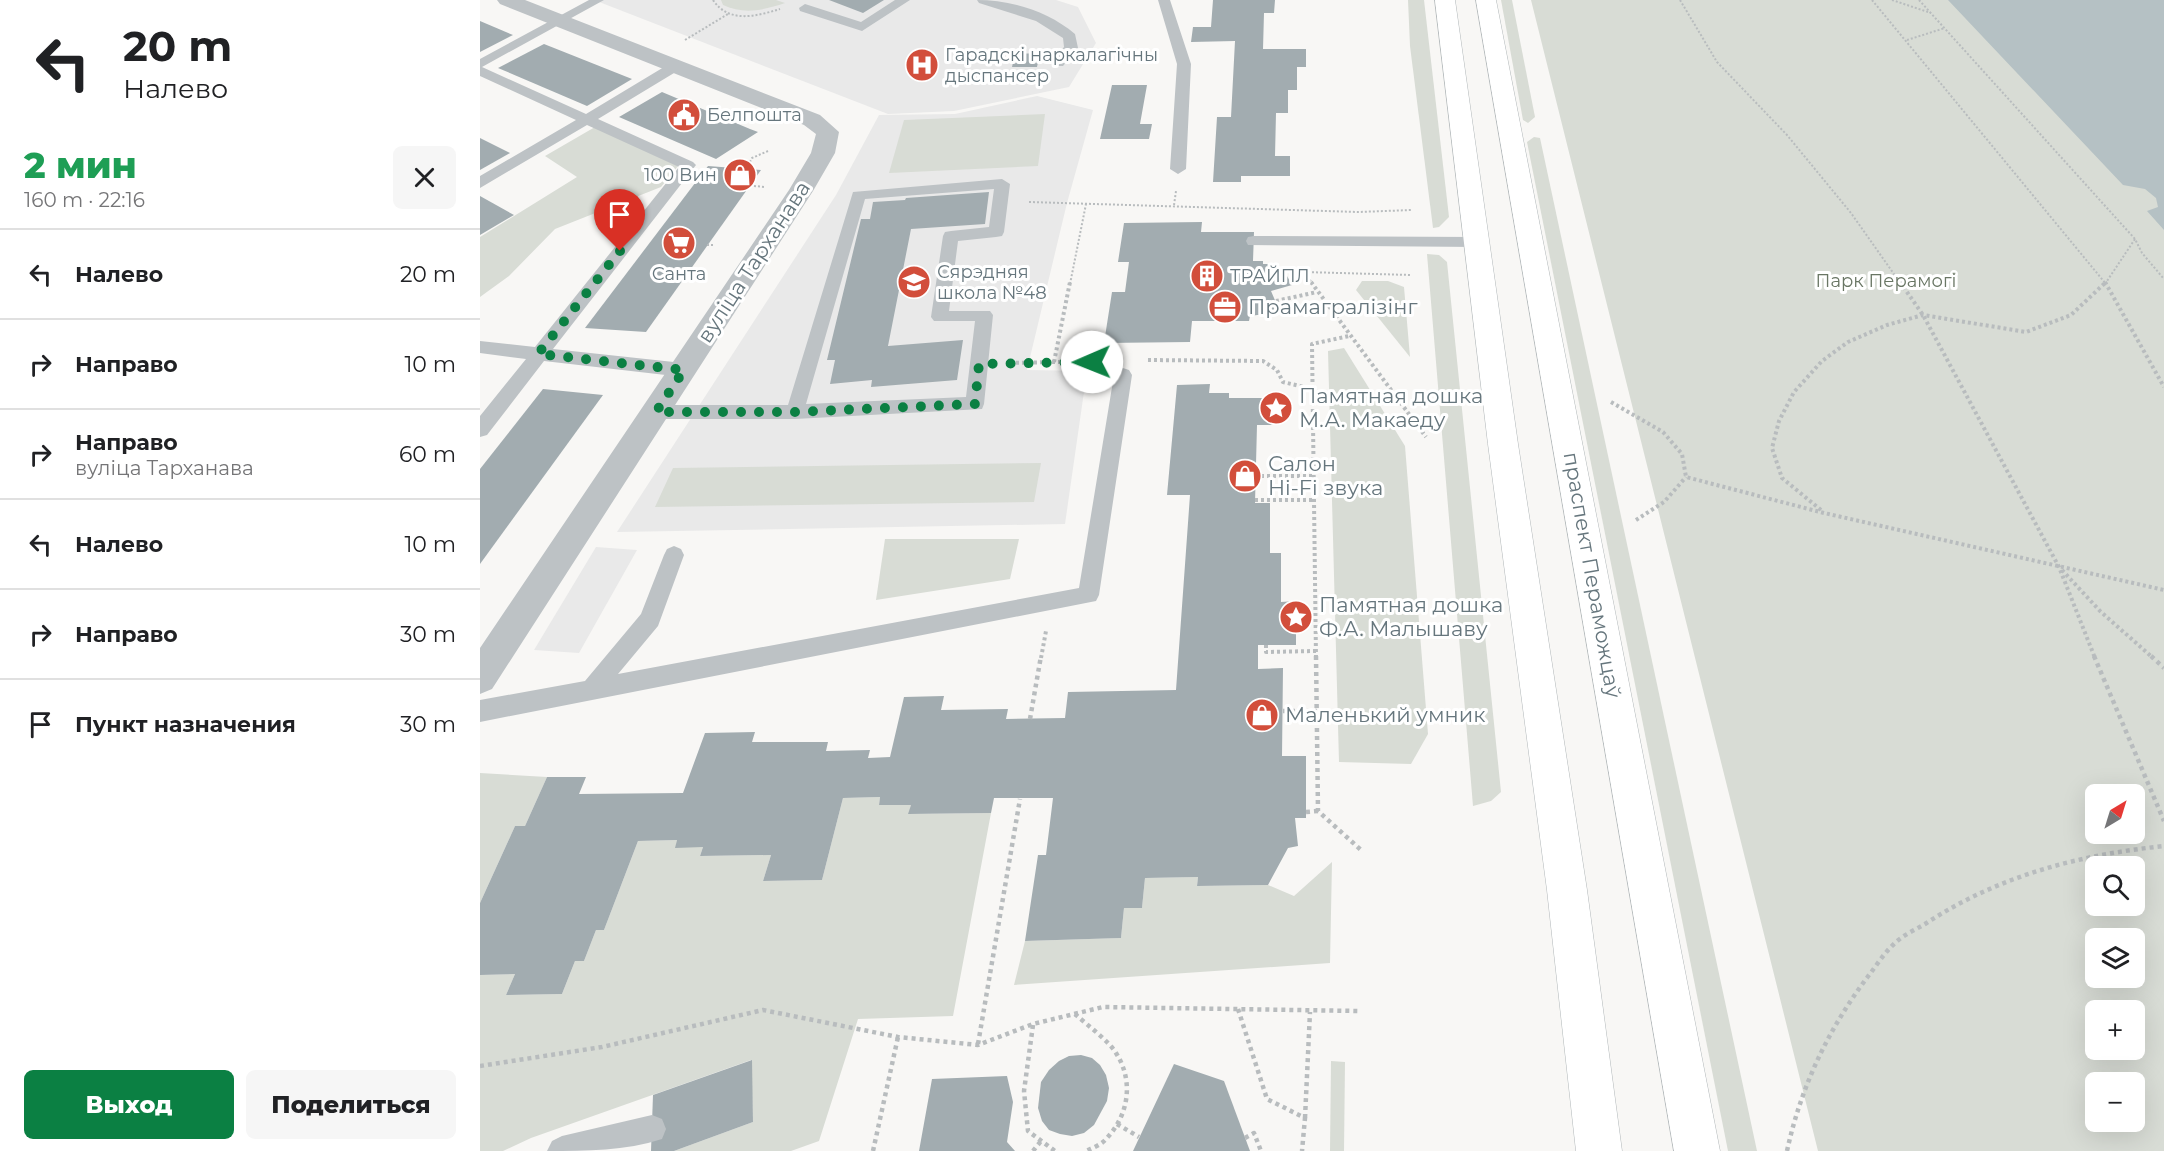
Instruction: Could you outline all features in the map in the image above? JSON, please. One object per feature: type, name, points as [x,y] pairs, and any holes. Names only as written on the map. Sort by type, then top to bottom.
[{"type":"main road","points":[[1445,0],[1503,444],[1567,890],[1599,1151]]},
{"type":"main road","name":"праспект Пераможцаў","points":[[1486,0],[1697,1151]]},
{"type":"street","name":"вуліца Тарханава","points":[[480,678],[801,191],[823,153],[828,132],[812,120],[674,68],[507,0]]},
{"type":"lane","points":[[480,64],[598,0]]},
{"type":"lane","points":[[805,8],[862,27],[904,0]]},
{"type":"lane","points":[[983,0],[1060,27],[1070,37],[1071,48],[1058,63]]},
{"type":"lane","points":[[1164,0],[1184,64],[1178,169]]},
{"type":"lane","points":[[480,183],[674,68]]},
{"type":"lane","points":[[480,71],[688,165],[480,430]]},
{"type":"lane","points":[[656,412],[795,412],[975,404],[984,315],[940,317],[951,236],[996,232],[1002,184],[858,195],[795,412]]},
{"type":"lane","points":[[1254,241],[1477,242]]},
{"type":"lane","points":[[480,347],[684,370]]},
{"type":"lane","points":[[480,711],[1088,595],[1123,375]]},
{"type":"lane","points":[[591,690],[650,619],[674,555]]},
{"type":"lane","points":[[562,1151],[652,1129]]},
{"type":"path","points":[[713,0],[717,9],[728,15],[755,15],[782,8]]},
{"type":"path","points":[[1680,0],[1717,62],[1787,135],[1851,213],[1923,315],[2059,567],[2164,820]]},
{"type":"path","points":[[1872,0],[2106,283],[2164,387]]},
{"type":"path","points":[[1892,0],[1931,14]]},
{"type":"path","points":[[1919,0],[2135,239],[2142,253],[2164,279]]},
{"type":"path","points":[[1907,40],[1945,28]]},
{"type":"path","points":[[746,169],[752,158],[768,151]]},
{"type":"path","points":[[1000,202],[1358,212],[1412,210]]},
{"type":"path","points":[[1054,362],[1086,204]]},
{"type":"path","points":[[1824,513],[1782,478],[1772,448],[1779,421],[1794,392],[1822,361],[1848,342],[1887,325],[1923,315],[2026,332],[2071,315],[2106,283],[2135,239]]},
{"type":"path","points":[[1284,242],[1349,336],[1426,437]]},
{"type":"path","points":[[707,245],[714,245]]},
{"type":"path","points":[[1303,272],[1411,275]]},
{"type":"path","points":[[1276,301],[1317,292]]},
{"type":"path","points":[[1318,811],[1312,344],[1349,336]]},
{"type":"path","points":[[1152,360],[1263,361],[1277,370],[1283,382],[1312,389]]},
{"type":"path","points":[[979,364],[1092,362]]},
{"type":"path","points":[[1611,402],[1663,432],[1682,454],[1686,477],[1676,493],[1665,504],[1636,520]]},
{"type":"path","points":[[1256,476],[1314,476]]},
{"type":"path","points":[[1686,477],[1824,513],[2164,590]]},
{"type":"path","points":[[1255,500],[1314,500]]},
{"type":"path","points":[[2059,567],[2100,611],[2164,668]]},
{"type":"path","points":[[1030,719],[1052,602]]},
{"type":"path","points":[[1266,645],[1266,652],[1316,651]]},
{"type":"path","points":[[1283,711],[1317,711]]},
{"type":"path","points":[[978,1045],[1020,798]]},
{"type":"path","points":[[1306,812],[1318,811],[1362,850]]},
{"type":"path","points":[[1787,1151],[1794,1114],[1812,1066],[1843,1009],[1894,944],[1962,900],[2015,877],[2074,858],[2121,849],[2164,846]]},
{"type":"path","points":[[480,1065],[602,1047],[763,1010],[898,1037],[978,1045],[1033,1024],[1103,1007],[1360,1011]]},
{"type":"path","points":[[1238,1009],[1267,1099],[1305,1118]]},
{"type":"path","points":[[1302,1151],[1310,1012]]},
{"type":"path","points":[[1074,1014],[1116,1052],[1129,1084],[1124,1109],[1117,1124],[1105,1141],[1086,1151]]},
{"type":"path","points":[[1033,1024],[1024,1079],[1023,1105],[1028,1131],[1055,1151]]},
{"type":"path","points":[[873,1151],[898,1037]]},
{"type":"path","points":[[1117,1124],[1139,1137]]},
{"type":"path","points":[[1245,1138],[1254,1132],[1261,1151]]},
{"type":"path","points":[[1033,1151],[1041,1141]]},
{"type":"shaded area","name":"Гарадскі наркалагічны дыспансер","points":[[594,0],[1056,0],[1078,7],[1096,43],[1069,87],[954,111],[888,114]]},
{"type":"shaded area","points":[[1948,0],[2164,0],[2164,230],[2147,211],[2158,207],[2156,198],[2145,189],[2123,185]]},
{"type":"shaded area","name":"Сярэдняя школа №48","points":[[1037,96],[1093,110],[1067,203],[1027,370],[1087,371],[1065,524],[617,532],[836,195],[879,115],[955,114]]},
{"type":"shaded area","points":[[596,547],[637,550],[579,653],[534,650]]},
{"type":"green space","points":[[721,0],[776,0],[785,3],[746,11],[723,5]]},
{"type":"green space","points":[[1408,0],[1424,0],[1449,217],[1439,227],[1433,228],[1410,46]]},
{"type":"green space","points":[[1501,0],[1512,0],[1535,117],[1528,123],[1523,120]]},
{"type":"green space","name":"Парк Перамогі","points":[[1531,0],[2164,0],[2164,1151],[1818,1151]]},
{"type":"green space","points":[[1045,114],[1038,166],[889,173],[904,120]]},
{"type":"green space","points":[[595,127],[678,166],[661,187],[555,229],[509,276],[480,297],[480,237],[577,177],[545,156]]},
{"type":"green space","points":[[1534,137],[1540,138],[1757,1151],[1728,1151],[1527,142]]},
{"type":"green space","points":[[1427,254],[1439,255],[1447,262],[1501,792],[1491,801],[1473,806]]},
{"type":"green space","points":[[1362,281],[1388,281],[1404,287],[1410,357],[1356,290]]},
{"type":"green space","points":[[1344,348],[1405,446],[1428,734],[1411,764],[1339,762],[1328,351]]},
{"type":"green space","points":[[1041,463],[1034,502],[655,507],[673,468]]},
{"type":"green space","points":[[885,539],[1019,539],[1010,579],[876,600]]},
{"type":"green space","points":[[480,773],[547,777],[525,826],[515,826],[480,903]]},
{"type":"green space","points":[[880,797],[879,805],[911,805],[909,814],[991,813],[953,1016],[858,1019],[819,1141],[791,1151],[674,1151],[753,1122],[751,1060],[531,1138],[503,1151],[480,1151],[480,975],[515,974],[506,995],[562,994],[575,961],[584,961],[596,930],[604,930],[638,841],[677,840],[676,847],[703,847],[700,856],[771,855],[763,881],[822,880],[843,798]]},
{"type":"green space","points":[[1332,862],[1330,963],[1014,985],[1025,941],[1121,938],[1124,908],[1142,908],[1145,878],[1198,877],[1197,886],[1268,885],[1294,896]]},
{"type":"green space","points":[[1331,1061],[1345,1062],[1344,1151],[1330,1151]]},
{"type":"building","points":[[829,0],[884,0],[863,13]]},
{"type":"building","points":[[1213,0],[1275,0],[1274,13],[1264,13],[1263,49],[1306,49],[1306,67],[1297,67],[1297,90],[1288,90],[1288,113],[1276,113],[1275,156],[1290,156],[1290,176],[1241,176],[1241,182],[1213,182],[1217,117],[1231,117],[1235,41],[1191,42],[1193,27],[1211,27]]},
{"type":"building","points":[[480,21],[513,35],[480,52]]},
{"type":"building","points":[[544,44],[632,79],[587,106],[498,68]]},
{"type":"building","points":[[1040,53],[1037,67],[1012,67],[1015,54]]},
{"type":"building","points":[[1112,85],[1147,85],[1140,124],[1152,124],[1149,139],[1100,139]]},
{"type":"building","points":[[662,92],[758,132],[716,159],[619,117]]},
{"type":"building","points":[[480,138],[510,153],[480,170]]},
{"type":"building","points":[[708,166],[761,170],[646,332],[585,328]]},
{"type":"building","points":[[989,192],[985,224],[911,229],[888,346],[963,340],[957,380],[871,387],[872,380],[830,384],[835,360],[827,360],[861,219],[870,219],[873,202]]},
{"type":"building","points":[[480,196],[514,215],[480,235]]},
{"type":"building","name":"ТРАЙПЛ","points":[[1202,222],[1201,232],[1254,232],[1253,261],[1271,264],[1271,268],[1282,267],[1292,285],[1271,291],[1280,312],[1250,316],[1249,321],[1192,321],[1190,342],[1104,343],[1112,292],[1125,292],[1129,262],[1118,262],[1124,223]]},
{"type":"building","points":[[1210,384],[1209,393],[1229,393],[1229,398],[1276,398],[1276,425],[1257,425],[1255,503],[1270,503],[1270,553],[1281,553],[1281,602],[1296,601],[1296,645],[1258,645],[1258,669],[1283,668],[1282,756],[1306,756],[1306,818],[1295,818],[1298,846],[1288,848],[1268,885],[1197,886],[1198,877],[1145,878],[1142,908],[1124,908],[1121,938],[1025,941],[1038,855],[1046,855],[1053,798],[994,798],[991,813],[908,814],[911,805],[879,805],[880,797],[843,798],[822,880],[763,881],[771,855],[700,856],[703,847],[675,848],[677,840],[638,841],[604,930],[596,930],[584,961],[575,961],[562,994],[506,995],[515,974],[480,975],[480,903],[515,826],[525,826],[547,777],[586,777],[579,794],[683,793],[705,733],[755,732],[752,742],[828,742],[826,751],[870,750],[868,758],[890,757],[904,697],[944,696],[941,710],[1008,709],[1006,719],[1065,718],[1068,692],[1176,690],[1190,495],[1167,495],[1177,385]]},
{"type":"building","points":[[543,389],[603,395],[480,564],[480,469]]},
{"type":"building","points":[[1081,1055],[1092,1058],[1106,1075],[1109,1088],[1107,1101],[1094,1125],[1084,1133],[1072,1136],[1060,1134],[1049,1130],[1042,1121],[1038,1108],[1041,1082],[1059,1061],[1069,1056]]},
{"type":"building","points":[[752,1060],[753,1122],[674,1151],[651,1151],[653,1095]]},
{"type":"building","points":[[1174,1064],[1224,1081],[1250,1151],[1133,1151]]},
{"type":"building","points":[[1007,1076],[1013,1102],[1007,1142],[1015,1151],[919,1151],[932,1079]]},
{"type":"place","name":"Гарадскі наркалагічны дыспансер","points":[[922,65]]},
{"type":"place","name":"Белпошта","points":[[684,115]]},
{"type":"place","name":"100 Вин","points":[[740,175]]},
{"type":"place","name":"Санта","points":[[679,243]]},
{"type":"place","name":"ТРАЙПЛ","points":[[1207,276]]},
{"type":"place","name":"Сярэдняя школа №48","points":[[914,282]]},
{"type":"place","name":"Прамагралізінг","points":[[1225,307]]},
{"type":"place","name":"Памятная дошка М.А. Макаеду","points":[[1276,408]]},
{"type":"place","name":"Салон Hi-Fi звука","points":[[1245,476]]},
{"type":"place","name":"Памятная дошка Ф.А. Малышаву","points":[[1296,617]]},
{"type":"place","name":"Маленький умник","points":[[1262,715]]},
{"type":"route","points":[[620,251],[538,354],[684,370],[656,412],[694,414],[795,412],[975,404],[979,364],[1092,362]]}]
